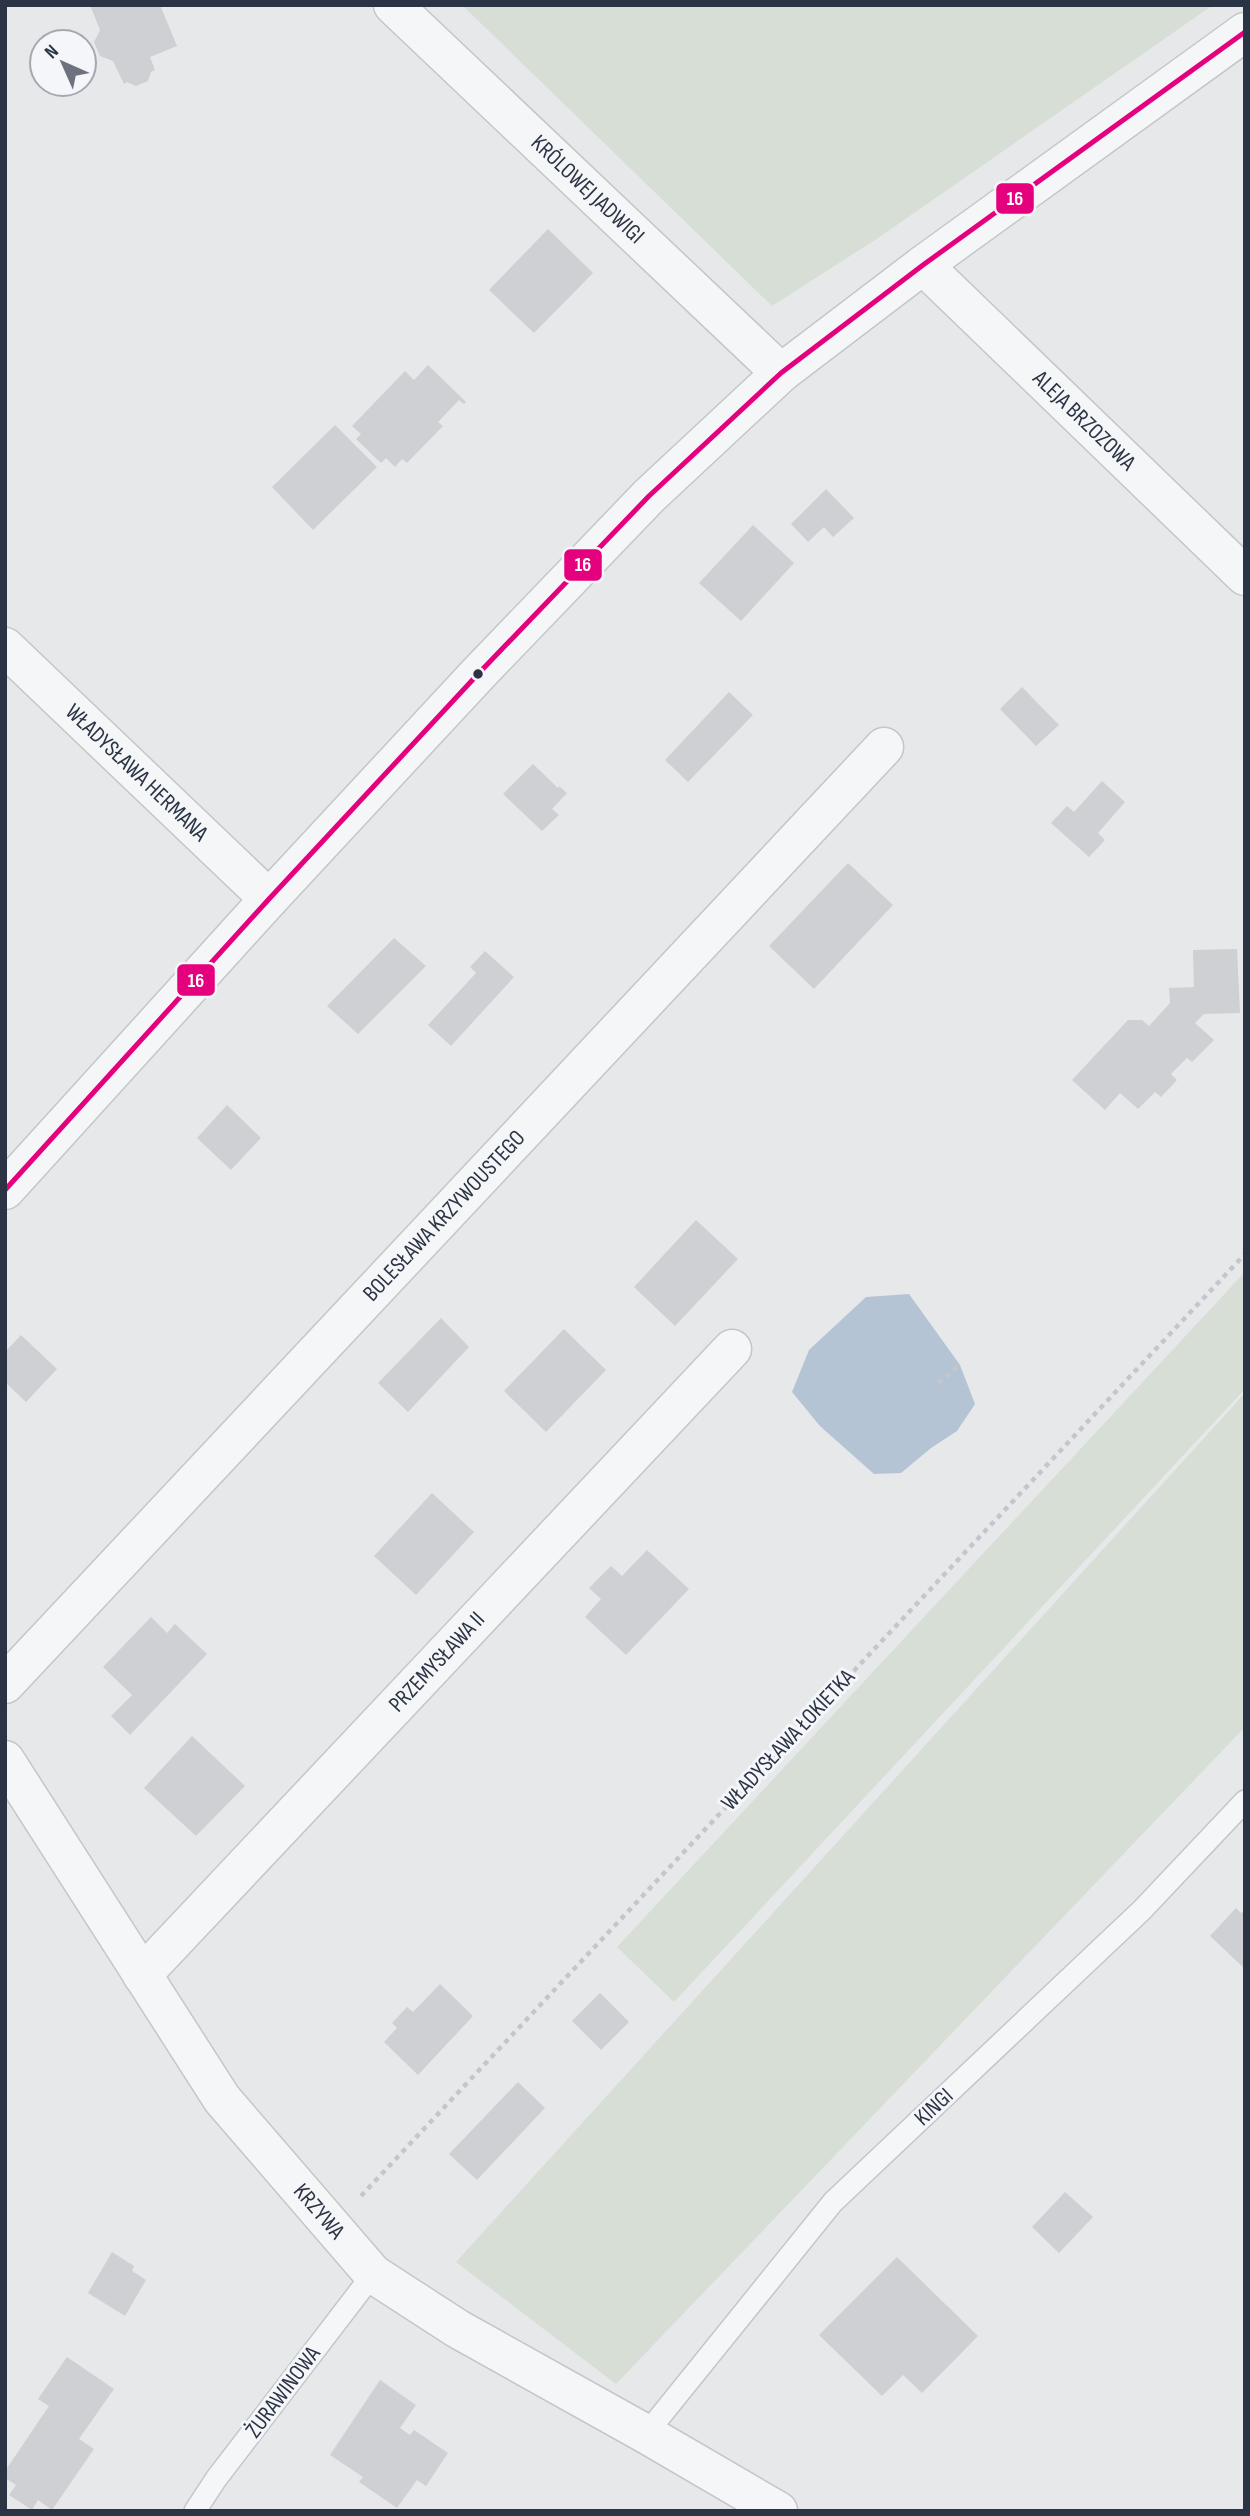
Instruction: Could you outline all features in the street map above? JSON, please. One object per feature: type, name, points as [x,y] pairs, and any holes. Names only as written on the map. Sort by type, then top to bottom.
[{"type":"street","name":"KRÓLOWEJ JADWIGI","points":[[393,5],[781,373]]},
{"type":"street","points":[[9,1179],[478,674],[649,496],[781,373],[923,265],[1245,32]]},
{"type":"street","name":"ALEJA BRZOZOWA","points":[[923,265],[1245,576]]},
{"type":"street","name":"WŁADYSŁAWA HERMANA","points":[[5,647],[269,899]]},
{"type":"street","name":"BOLESŁAWA KRZYWOUSTEGO","points":[[5,1684],[884,747]]},
{"type":"street","name":"PRZEMYSŁAWA II","points":[[142,1975],[732,1349]]},
{"type":"street","name":"KRZYWA","points":[[5,1760],[222,2099],[373,2274],[458,2329],[778,2511]]},
{"type":"lane","name":"KINGI","points":[[646,2434],[833,2202],[1142,1910],[1245,1801]]},
{"type":"lane","name":"ŻURAWINOWA","points":[[195,2511],[216,2479],[373,2274]]},
{"type":"path","name":"WŁADYSŁAWA ŁOKIETKA","points":[[332,2227],[1245,1254]]},
{"type":"path","points":[[938,1382],[960,1365]]},
{"type":"shaded area","points":[[462,5],[1213,5],[878,238],[772,306]]},
{"type":"shaded area","points":[[1245,1272],[1245,1389],[674,2002],[617,1947]]},
{"type":"shaded area","points":[[1245,1393],[1245,1727],[616,2384],[456,2262]]},
{"type":"water","points":[[909,1294],[960,1365],[975,1404],[957,1431],[901,1473],[874,1474],[820,1426],[792,1392],[809,1350],[866,1297]]},
{"type":"building","points":[[90,5],[160,5],[177,46],[150,57],[155,70],[151,72],[148,81],[136,86],[127,82],[124,84],[113,61],[100,56],[100,30]]},
{"type":"building","points":[[548,229],[593,273],[534,333],[489,290]]},
{"type":"building","points":[[428,365],[466,402],[464,404],[459,400],[438,422],[443,426],[407,463],[402,459],[395,467],[386,458],[381,463],[356,439],[361,434],[352,426],[405,371],[414,380]]},
{"type":"building","points":[[335,425],[377,467],[313,530],[272,487]]},
{"type":"building","points":[[826,489],[854,518],[833,537],[824,527],[808,542],[791,524]]},
{"type":"building","points":[[753,525],[794,563],[741,621],[699,583]]},
{"type":"building","points":[[1022,687],[1059,725],[1036,746],[1000,709]]},
{"type":"building","points":[[729,692],[753,715],[688,782],[665,760]]},
{"type":"building","points":[[533,764],[567,793],[552,809],[559,815],[542,831],[503,794]]},
{"type":"building","points":[[1102,781],[1125,802],[1098,833],[1105,840],[1089,857],[1051,823],[1067,806],[1074,812]]},
{"type":"building","points":[[848,863],[893,905],[814,989],[769,946]]},
{"type":"building","points":[[394,938],[426,966],[358,1034],[327,1006]]},
{"type":"building","points":[[1237,949],[1240,1013],[1204,1014],[1195,1023],[1214,1040],[1192,1062],[1187,1058],[1171,1074],[1177,1080],[1161,1097],[1155,1092],[1138,1109],[1120,1093],[1105,1110],[1072,1080],[1128,1020],[1142,1020],[1149,1026],[1170,1003],[1169,988],[1194,987],[1193,950]]},
{"type":"building","points":[[485,951],[514,977],[451,1046],[428,1025],[476,973],[470,967]]},
{"type":"building","points":[[227,1105],[261,1138],[231,1170],[197,1138]]},
{"type":"building","points":[[696,1220],[738,1259],[675,1326],[634,1287]]},
{"type":"building","points":[[441,1318],[469,1347],[408,1412],[378,1383]]},
{"type":"building","points":[[564,1329],[606,1370],[546,1432],[504,1391]]},
{"type":"building","points":[[21,1335],[57,1369],[26,1402],[5,1382],[5,1352]]},
{"type":"building","points":[[432,1493],[474,1532],[416,1595],[374,1556]]},
{"type":"building","points":[[647,1550],[689,1589],[626,1655],[585,1617],[601,1599],[589,1588],[611,1566],[622,1576]]},
{"type":"building","points":[[151,1617],[167,1633],[175,1624],[207,1654],[130,1735],[111,1716],[132,1695],[103,1667]]},
{"type":"building","points":[[192,1736],[245,1786],[196,1836],[144,1788]]},
{"type":"building","points":[[1236,1908],[1241,1913],[1245,1909],[1245,1969],[1210,1936]]},
{"type":"building","points":[[440,1984],[473,2016],[418,2075],[384,2042],[397,2028],[392,2023],[407,2007],[413,2012]]},
{"type":"building","points":[[600,1993],[629,2022],[601,2050],[572,2021]]},
{"type":"building","points":[[518,2082],[545,2108],[477,2180],[449,2154]]},
{"type":"building","points":[[1065,2192],[1093,2217],[1059,2253],[1032,2227]]},
{"type":"building","points":[[112,2252],[134,2266],[132,2271],[146,2280],[125,2316],[88,2293]]},
{"type":"building","points":[[897,2257],[978,2336],[922,2393],[903,2375],[882,2396],[819,2335]]},
{"type":"building","points":[[67,2357],[114,2389],[79,2439],[94,2449],[52,2510],[38,2500],[32,2510],[9,2495],[16,2485],[5,2478],[5,2471],[49,2406],[38,2399]]},
{"type":"building","points":[[380,2380],[416,2405],[400,2428],[410,2435],[414,2430],[448,2453],[426,2486],[417,2480],[397,2508],[359,2482],[363,2477],[330,2455]]},
{"type":"transit line","name":"16","points":[[5,1190],[269,899],[478,674],[649,496],[781,373],[923,265],[1245,32]]}]
